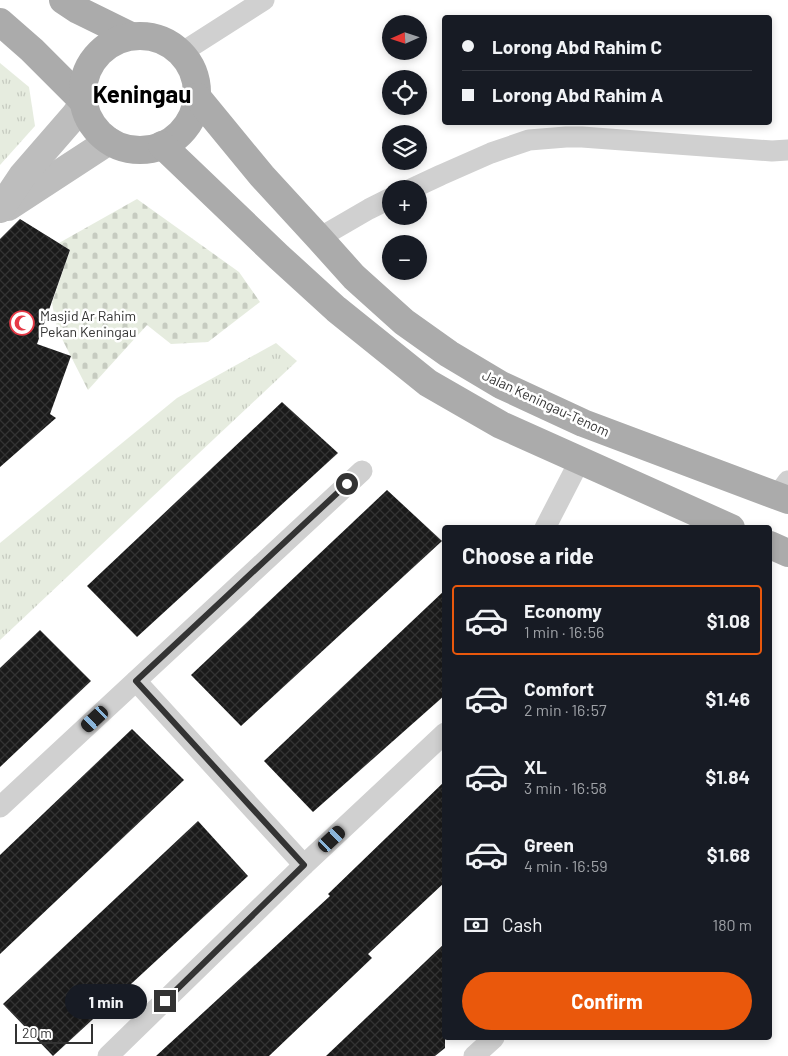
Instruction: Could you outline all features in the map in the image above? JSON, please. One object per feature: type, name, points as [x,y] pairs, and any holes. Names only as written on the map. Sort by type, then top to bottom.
[{"type":"main road","points":[[62,0],[131,36]]},
{"type":"main road","points":[[0,22],[32,50],[84,102]]},
{"type":"main road","points":[[131,36],[149,36],[166,42],[180,53],[190,66],[195,81],[197,97],[193,112],[186,126],[175,137],[162,145],[149,149],[122,147],[109,141],[98,131],[89,117],[84,102],[84,84],[89,67],[100,52],[114,42],[131,36]]},
{"type":"main road","name":"Jalan Keningau-Tenom","points":[[197,97],[262,176],[354,278],[404,322],[449,354],[501,385],[583,423],[784,492]]},
{"type":"main road","points":[[162,145],[336,309],[428,383],[502,425],[725,525]]},
{"type":"main road","points":[[772,546],[788,553]]},
{"type":"street","points":[[180,53],[264,0]]},
{"type":"street","points":[[0,210],[22,176],[84,102]]},
{"type":"street","points":[[427,181],[528,140],[582,137],[772,151],[788,150]]},
{"type":"street","points":[[0,210],[109,141]]},
{"type":"street","points":[[319,238],[382,202]]},
{"type":"street","points":[[547,525],[580,460]]},
{"type":"street","points":[[0,808],[362,471]]},
{"type":"street","points":[[136,681],[304,865]]},
{"type":"street","points":[[108,1056],[304,865],[442,735]]},
{"type":"street","points":[[474,1056],[492,1040]]},
{"type":"green space","points":[[0,63],[29,87],[35,126],[0,165]]},
{"type":"green space","points":[[137,199],[239,272],[260,302],[208,342],[171,344],[147,325],[88,390],[57,329],[52,303],[70,250],[59,243]]},
{"type":"green space","points":[[276,343],[297,361],[0,640],[0,543],[177,398]]},
{"type":"building","name":"Masjid Ar Rahim Pekan Keningau","points":[[20,219],[70,250],[37,344],[71,356],[50,414],[56,418],[0,467],[0,239]]},
{"type":"building","points":[[282,402],[338,453],[137,637],[87,586]]},
{"type":"building","points":[[387,490],[442,541],[241,726],[191,675]]},
{"type":"building","points":[[442,593],[442,698],[313,812],[264,761]]},
{"type":"building","points":[[40,630],[91,681],[0,767],[0,668]]},
{"type":"building","points":[[132,729],[184,780],[0,954],[0,855]]},
{"type":"building","points":[[442,784],[442,885],[368,954],[372,958],[269,1056],[156,1056],[330,896],[328,894]]},
{"type":"building","points":[[198,821],[248,876],[53,1056],[3,1004]]},
{"type":"building","points":[[442,946],[442,1040],[445,1040],[445,1048],[435,1056],[326,1056]]},
{"type":"place","name":"Masjid Ar Rahim Pekan Keningau","points":[[22,323]]},
{"type":"district","name":"Keningau","points":[[142,93]]},
{"type":"route","points":[[165,1001],[304,865],[136,681],[347,484]]}]
